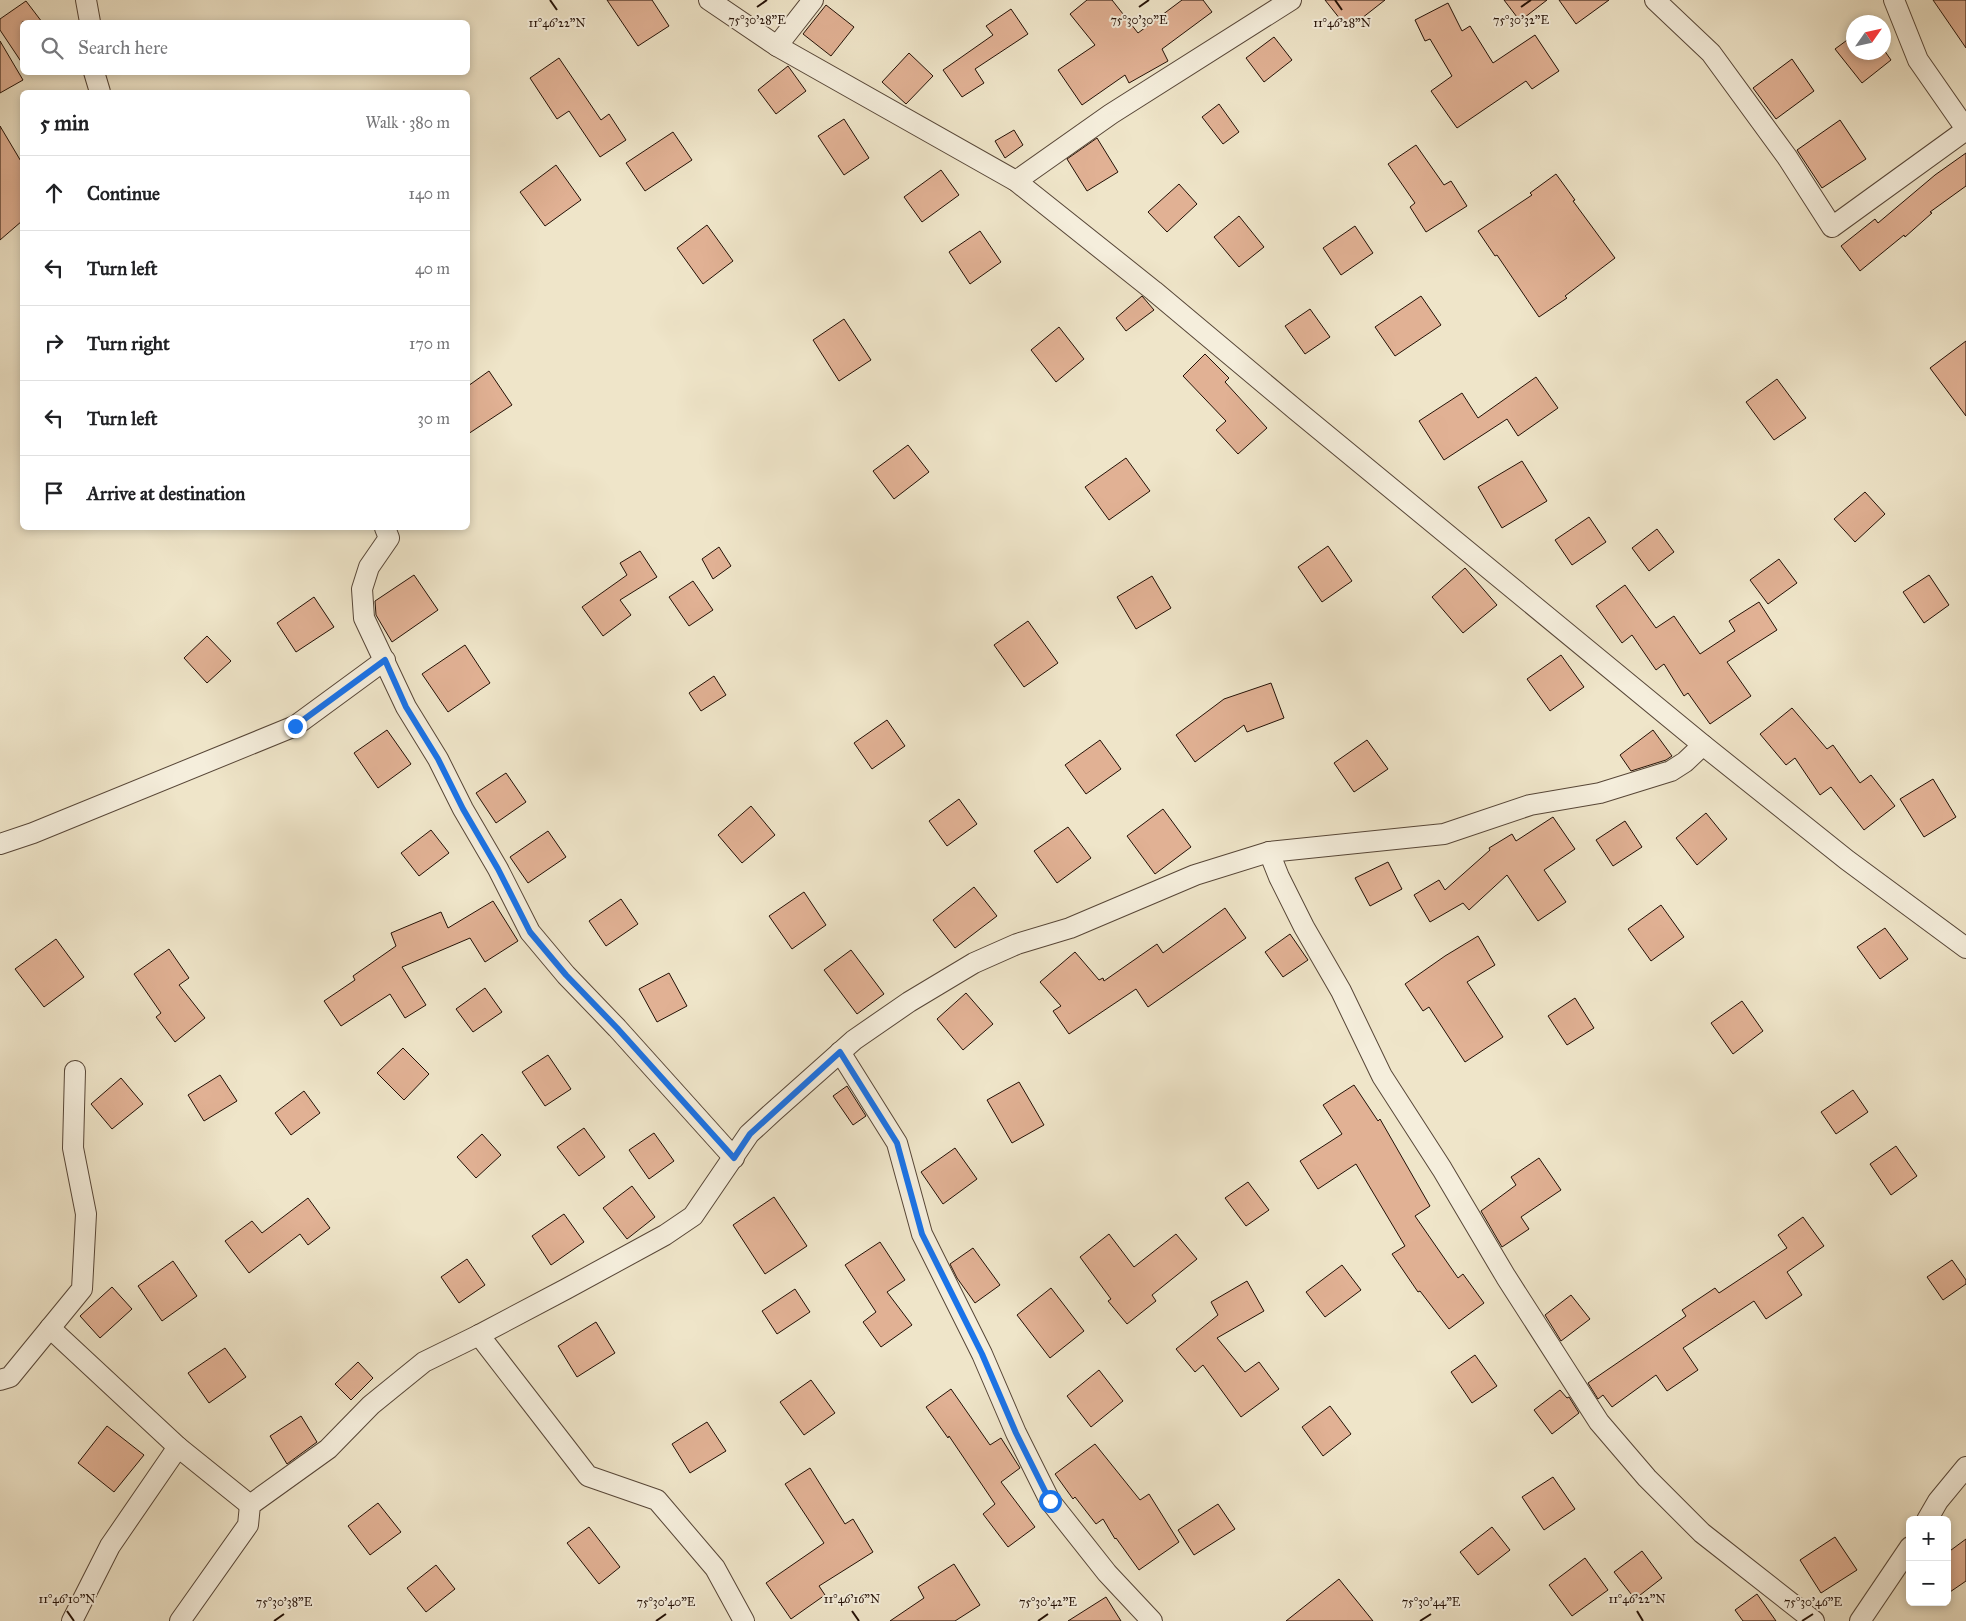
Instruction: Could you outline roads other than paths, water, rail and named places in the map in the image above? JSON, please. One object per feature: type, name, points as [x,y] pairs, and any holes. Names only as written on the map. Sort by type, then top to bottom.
[{"type":"street","points":[[86,0],[90,20]]},
{"type":"street","points":[[709,0],[777,46],[1016,181],[1154,291],[1703,744],[1847,860],[1966,948]]},
{"type":"street","points":[[777,46],[813,0]]},
{"type":"street","points":[[1016,181],[1110,114],[1291,0]]},
{"type":"street","points":[[1654,0],[1711,53],[1787,157],[1832,227],[1966,129],[1918,60],[1894,0]]},
{"type":"street","points":[[95,75],[99,90]]},
{"type":"street","points":[[386,530],[389,538],[369,567],[362,589],[364,618],[406,707],[438,759],[530,932],[566,975],[617,1028],[734,1158]]},
{"type":"street","points":[[0,844],[42,829],[295,726],[385,660]]},
{"type":"street","points":[[180,1621],[248,1525],[250,1505],[328,1449],[371,1405],[424,1362],[479,1335],[665,1235],[693,1216],[750,1134],[840,1052],[854,1040],[909,1002],[974,963],[1017,944],[1070,928],[1196,875],[1268,852],[1444,834],[1530,805],[1600,793],[1671,771],[1686,762],[1703,744]]},
{"type":"street","points":[[1268,852],[1291,902],[1340,991],[1382,1076],[1442,1169],[1506,1277],[1600,1422],[1647,1478],[1702,1533],[1814,1621]]},
{"type":"street","points":[[840,1052],[897,1143],[922,1234],[982,1354],[1016,1433],[1050,1501],[1107,1573],[1152,1621]]},
{"type":"street","points":[[0,1380],[10,1377],[82,1289],[86,1214],[73,1148],[75,1070]]},
{"type":"street","points":[[50,1328],[178,1447],[250,1505]]},
{"type":"street","points":[[479,1335],[588,1476],[657,1500],[715,1568],[744,1621]]},
{"type":"street","points":[[72,1621],[110,1546],[178,1447]]},
{"type":"street","points":[[1929,1516],[1938,1501],[1966,1467]]},
{"type":"street","points":[[1860,1621],[1906,1552]]}]
